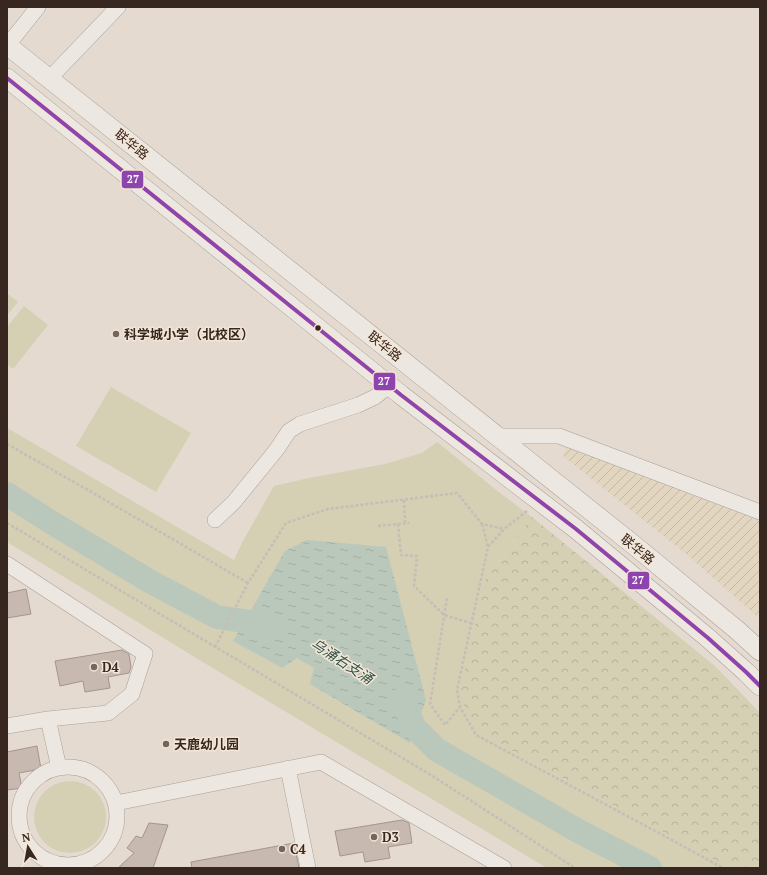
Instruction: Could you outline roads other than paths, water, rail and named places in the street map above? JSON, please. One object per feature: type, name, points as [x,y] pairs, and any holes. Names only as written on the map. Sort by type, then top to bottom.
[{"type":"street","points":[[7,45],[38,7]]},
{"type":"street","points":[[49,79],[118,7]]},
{"type":"street","name":"联华路","points":[[7,45],[647,555],[760,651]]},
{"type":"street","points":[[7,78],[390,385],[576,529],[708,638],[760,686]]},
{"type":"street","points":[[215,520],[234,502],[277,449],[289,431],[300,424],[358,405],[375,397],[390,385]]},
{"type":"street","points":[[498,436],[559,436],[760,512]]},
{"type":"street","points":[[7,564],[146,654],[132,694],[108,713],[48,719],[7,726]]},
{"type":"street","points":[[48,719],[59,768]]},
{"type":"street","points":[[116,803],[321,762],[504,868]]},
{"type":"street","points":[[68,767],[84,769],[98,777],[110,788],[116,803],[118,819],[114,835],[106,848],[93,859],[80,866],[62,865],[46,860],[33,850],[13,822],[26,790],[37,777],[59,768],[68,767]]},
{"type":"street","points":[[288,768],[308,868]]},
{"type":"water","points":[[307,540],[386,547],[426,700],[410,743],[310,684],[314,668],[297,658],[282,668],[233,641],[285,551]]},
{"type":"waterway","name":"乌涌右支涌","points":[[7,494],[151,582],[217,617],[277,626]]},
{"type":"waterway","name":"乌涌右支涌","points":[[402,700],[404,701],[414,727],[437,750],[582,833],[650,868]]},
{"type":"place","name":"科学城小学（北校区）","points":[[116,334]]},
{"type":"place","name":"D4","points":[[94,667]]},
{"type":"place","name":"天鹿幼儿园","points":[[166,744]]},
{"type":"place","name":"D3","points":[[374,837]]},
{"type":"place","name":"C4","points":[[282,849]]}]
